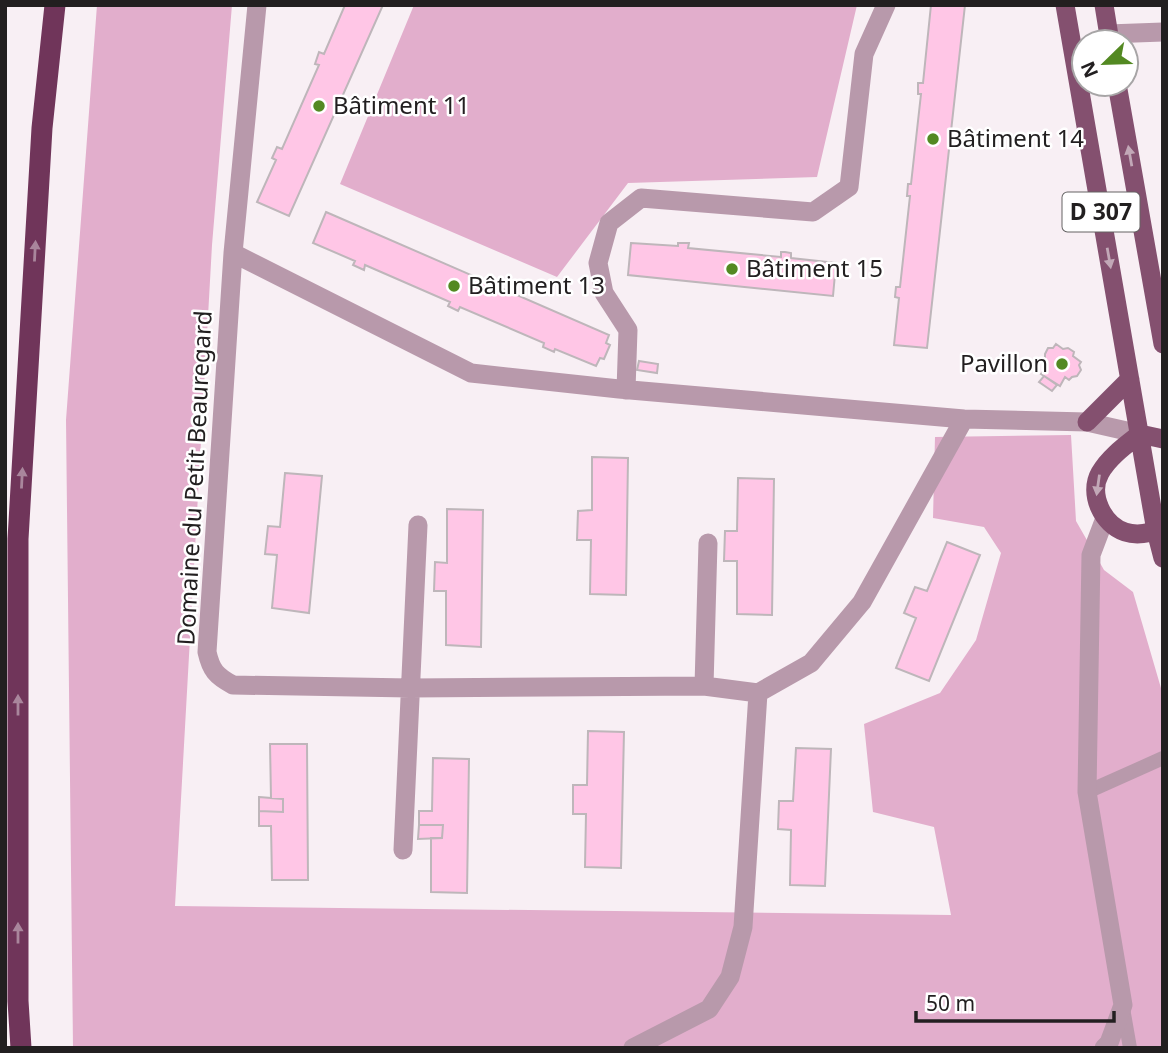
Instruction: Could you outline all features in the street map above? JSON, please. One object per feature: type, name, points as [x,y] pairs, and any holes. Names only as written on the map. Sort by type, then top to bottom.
[{"type":"highway","points":[[21,1048],[18,1001],[18,539],[42,128],[55,5]]},
{"type":"main road","name":"D 307","points":[[1065,5],[1163,558]]},
{"type":"main road","points":[[1104,5],[1107,28]]},
{"type":"main road","name":"D 307","points":[[1119,98],[1163,344]]},
{"type":"main road","points":[[1087,422],[1130,379]]},
{"type":"main road","points":[[1159,530],[1138,535],[1111,526],[1097,501],[1096,492],[1100,474],[1113,457],[1140,434],[1163,439]]},
{"type":"street","name":"Domaine du Petit Beauregard","points":[[257,5],[233,253],[207,652],[210,665],[220,678],[233,685],[410,688],[704,687],[758,693]]},
{"type":"street","points":[[626,390],[628,330],[604,293],[597,263],[609,223],[641,198],[813,212],[849,187],[864,54],[886,5]]},
{"type":"street","points":[[1140,35],[1163,32]]},
{"type":"street","points":[[233,253],[471,373],[626,390],[964,419],[1087,422],[1140,434]]},
{"type":"street","points":[[633,1048],[709,1009],[730,977],[743,927],[758,693],[811,663],[862,602],[964,419]]},
{"type":"street","points":[[1104,1048],[1109,1043],[1123,1005],[1087,792],[1091,555],[1105,518]]},
{"type":"street","points":[[403,850],[418,525]]},
{"type":"street","points":[[704,687],[708,543]]},
{"type":"lane","points":[[1087,792],[1163,758]]},
{"type":"lane","points":[[1123,1005],[1130,1048]]},
{"type":"shaded area","points":[[97,5],[232,5],[212,245],[175,906],[951,915],[934,827],[873,812],[864,724],[940,693],[976,640],[1001,553],[984,527],[933,518],[935,437],[1071,435],[1076,521],[1104,570],[1133,592],[1163,695],[1163,1048],[73,1048],[66,420]]},
{"type":"shaded area","points":[[414,5],[857,5],[817,177],[628,183],[557,277],[340,184]]},
{"type":"building","name":"Bâtiment 11","points":[[345,5],[383,5],[289,216],[257,202],[276,160],[272,158],[277,147],[282,149],[319,65],[315,64],[319,52],[324,54]]},
{"type":"building","name":"Bâtiment 14","points":[[931,5],[965,5],[927,348],[894,345],[899,298],[895,297],[896,287],[900,287],[910,196],[907,196],[908,184],[911,184],[921,94],[918,94],[918,83],[923,83]]},
{"type":"building","name":"Bâtiment 13","points":[[326,212],[609,335],[606,343],[610,345],[604,359],[600,358],[596,366],[555,349],[554,352],[543,347],[544,343],[460,307],[458,311],[448,306],[450,302],[365,265],[364,270],[353,265],[355,261],[313,243]]},
{"type":"building","name":"Bâtiment 15","points":[[631,243],[678,246],[678,243],[689,243],[688,248],[781,257],[781,252],[785,252],[791,253],[791,258],[836,263],[833,296],[628,275]]},
{"type":"building","name":"Pavillon","points":[[1056,344],[1074,352],[1073,356],[1081,362],[1081,370],[1077,376],[1069,380],[1065,377],[1060,386],[1041,374],[1047,366],[1043,363],[1048,348],[1053,348]]},
{"type":"building","points":[[639,361],[658,364],[657,373],[637,370]]},
{"type":"building","points":[[1044,376],[1057,385],[1052,391],[1039,382]]},
{"type":"building","points":[[592,457],[628,458],[626,595],[590,594],[591,540],[577,540],[578,511],[592,510]]},
{"type":"building","points":[[285,473],[322,476],[309,613],[272,608],[277,555],[265,554],[268,526],[280,527]]},
{"type":"building","points":[[738,478],[774,479],[772,615],[737,614],[737,561],[724,561],[725,531],[737,531]]},
{"type":"building","points":[[447,509],[483,510],[481,647],[446,645],[446,591],[434,591],[435,562],[447,563]]},
{"type":"building","points":[[947,542],[980,555],[929,681],[896,668],[916,618],[904,613],[915,587],[927,591]]},
{"type":"building","points":[[588,731],[624,732],[621,868],[585,867],[586,814],[573,814],[573,785],[587,785]]},
{"type":"building","points":[[270,744],[307,744],[308,880],[272,880],[271,826],[259,826],[259,811],[283,812],[283,799],[271,798]]},
{"type":"building","points":[[796,748],[831,749],[825,886],[790,885],[791,830],[778,829],[779,801],[793,801]]},
{"type":"building","points":[[433,758],[469,759],[467,893],[431,892],[431,838],[442,838],[443,825],[419,825],[419,811],[432,811]]},
{"type":"building","points":[[259,797],[283,799],[283,812],[259,811]]},
{"type":"building","points":[[419,825],[443,825],[442,838],[418,839]]},
{"type":"place","name":"Bâtiment 11","points":[[319,106]]},
{"type":"place","name":"Bâtiment 14","points":[[933,139]]},
{"type":"place","name":"Bâtiment 15","points":[[732,269]]},
{"type":"place","name":"Bâtiment 13","points":[[454,286]]},
{"type":"place","name":"Pavillon","points":[[1062,364]]}]
